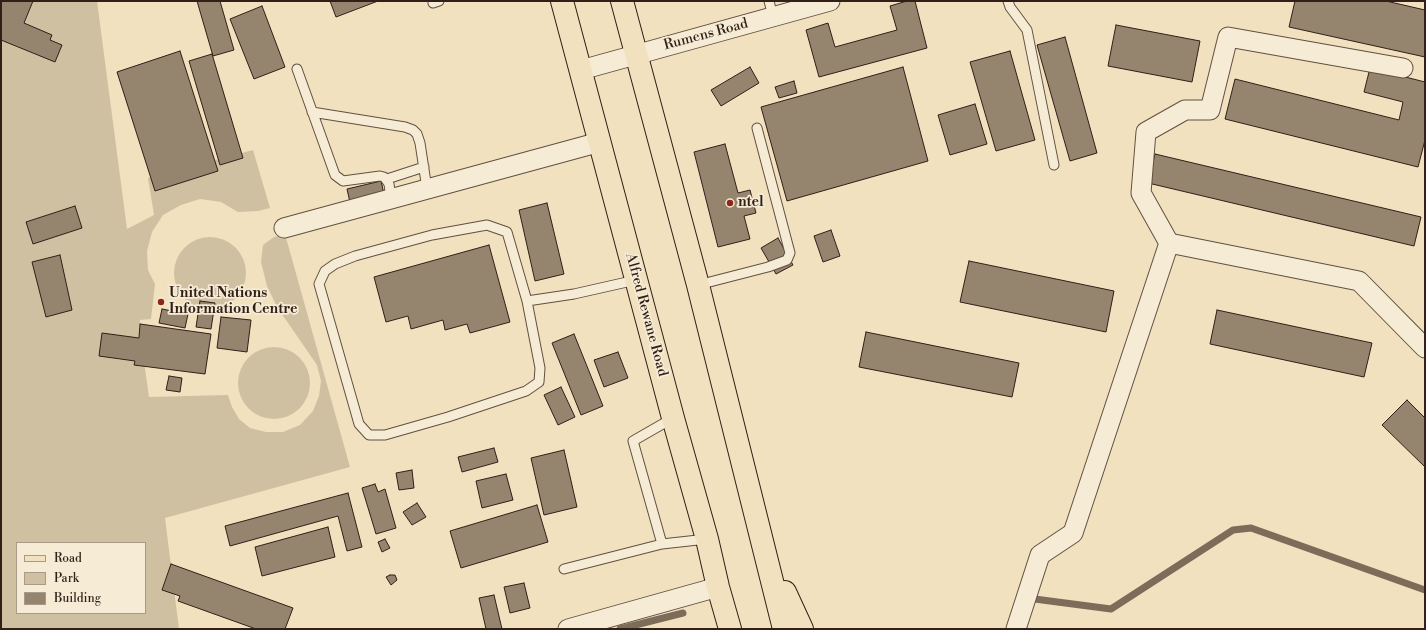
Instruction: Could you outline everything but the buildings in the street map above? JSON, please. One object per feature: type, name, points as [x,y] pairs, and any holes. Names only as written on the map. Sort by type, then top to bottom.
[{"type":"main road","name":"Alfred Rewane Road","points":[[562,1],[673,418],[708,539],[729,629]]},
{"type":"main road","points":[[622,1],[698,285],[784,629]]},
{"type":"main road","points":[[764,548],[802,629]]},
{"type":"street","name":"Rumens Road","points":[[581,70],[637,54],[771,9],[830,1]]},
{"type":"street","points":[[1016,629],[1040,555],[1073,533],[1169,243],[1141,193],[1146,132],[1184,110],[1210,110],[1228,37],[1403,68]]},
{"type":"street","points":[[284,228],[600,142]]},
{"type":"street","points":[[1169,243],[1359,281],[1425,348]]},
{"type":"street","points":[[568,629],[718,587]]},
{"type":"lane","points":[[1008,1],[1010,7],[1027,30],[1054,165]]},
{"type":"lane","points":[[297,69],[336,175],[339,179],[343,181],[380,176],[387,179],[424,167]]},
{"type":"lane","points":[[312,112],[405,127],[412,130],[417,134],[427,189]]},
{"type":"lane","points":[[698,285],[768,267],[787,260],[790,253],[757,128]]},
{"type":"lane","points":[[387,179],[390,198]]},
{"type":"lane","points":[[487,225],[507,232],[527,302],[540,368],[539,382],[526,391],[448,417],[385,435],[369,435],[359,424],[319,284],[325,271],[335,264],[354,256],[432,235],[487,225]]},
{"type":"lane","points":[[527,302],[574,294],[636,280]]},
{"type":"lane","points":[[662,544],[632,441],[673,418]]},
{"type":"lane","points":[[564,569],[662,544],[708,539]]},
{"type":"green space","points":[[1,1],[97,1],[127,229],[154,215],[148,178],[253,150],[270,208],[258,211],[238,212],[221,202],[200,199],[181,205],[163,215],[152,232],[147,251],[148,270],[155,284],[151,319],[140,320],[139,326],[149,397],[228,395],[232,407],[239,419],[250,428],[266,432],[283,432],[300,425],[313,411],[319,396],[321,381],[317,365],[277,307],[267,286],[261,262],[263,245],[274,237],[285,234],[350,467],[165,518],[179,629],[1,629]]},
{"type":"green space","points":[[203,237],[217,237],[224,239],[236,247],[244,259],[246,273],[244,287],[236,299],[224,307],[217,309],[203,309],[196,307],[184,299],[176,287],[174,280],[174,266],[176,259],[184,247],[196,239]]},
{"type":"green space","points":[[267,347],[281,347],[288,349],[300,357],[308,369],[310,383],[308,397],[300,409],[288,417],[281,419],[267,419],[260,417],[248,409],[240,397],[238,390],[238,376],[240,369],[248,357],[260,349]]},
{"type":"waterway","points":[[1027,598],[1111,609],[1233,530],[1251,528],[1425,590]]},
{"type":"waterway","points":[[620,629],[683,613]]},
{"type":"place","name":"ntel","points":[[730,203]]},
{"type":"place","name":"United Nations Information Centre","points":[[161,302]]}]
